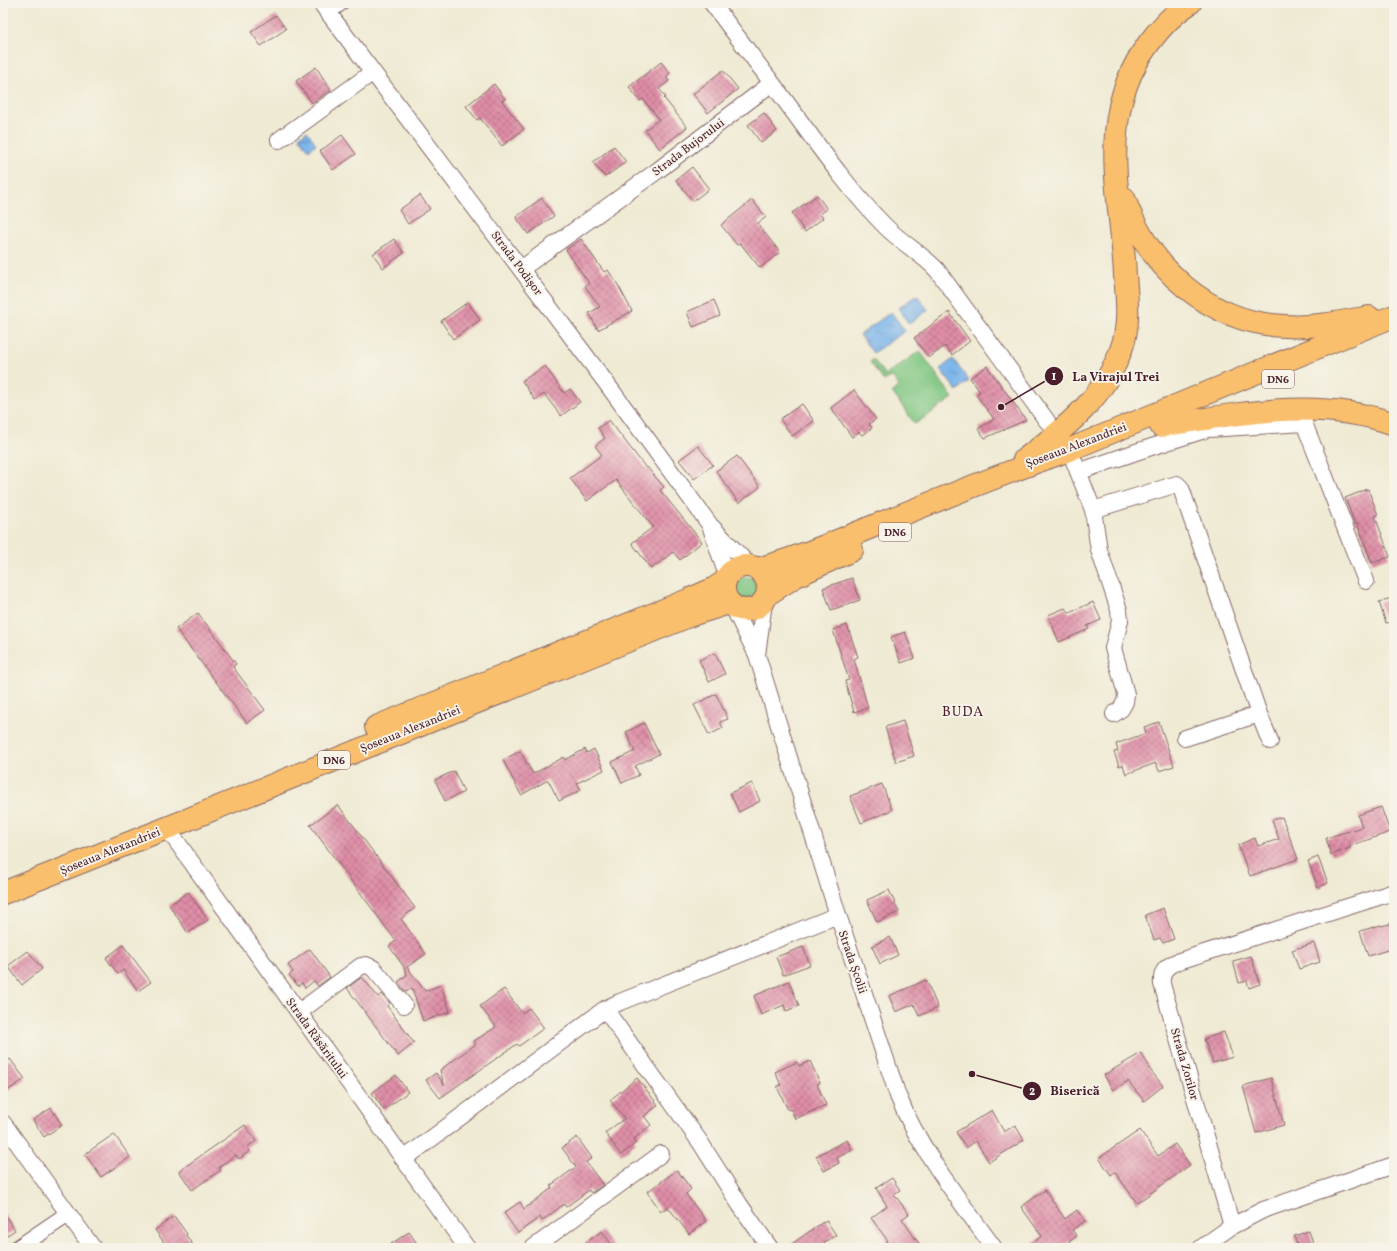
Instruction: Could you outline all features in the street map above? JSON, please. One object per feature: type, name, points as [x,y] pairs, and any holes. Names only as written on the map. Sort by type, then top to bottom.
[{"type":"highway","points":[[1009,471],[1078,416],[1092,401],[1108,376],[1122,347],[1128,310],[1125,261],[1114,152],[1118,113],[1130,74],[1142,54],[1170,19],[1190,3]]},
{"type":"highway","points":[[1116,174],[1126,203],[1136,225],[1150,248],[1167,271],[1187,289],[1211,305],[1237,317],[1261,324],[1284,326],[1336,323],[1394,312]]},
{"type":"highway","name":"Șoseaua Alexandriei","points":[[3,878],[688,600],[713,589],[737,567],[753,568],[773,565],[827,545],[1009,471],[1090,441],[1394,316]]},
{"type":"highway","name":"Șoseaua Alexandriei","points":[[3,893],[694,614],[731,605],[741,610],[757,608],[766,598],[796,576],[832,558],[938,514],[1076,466],[1161,426],[1394,331]]},
{"type":"highway","points":[[1161,426],[1270,410],[1308,409],[1348,413],[1394,424]]},
{"type":"highway","points":[[753,568],[763,574],[766,579],[768,585],[766,598]]},
{"type":"highway","points":[[725,579],[724,593],[731,605]]},
{"type":"street","points":[[712,3],[856,194],[899,240],[918,252],[938,270],[1046,421]]},
{"type":"street","name":"Strada Podișor","points":[[329,6],[373,72],[710,525],[753,568]]},
{"type":"street","points":[[279,140],[373,72]]},
{"type":"street","name":"Strada Bujorului","points":[[521,269],[657,171],[772,83]]},
{"type":"street","points":[[1114,714],[1121,709],[1125,702],[1126,694],[1113,648],[1120,621],[1119,610],[1099,550],[1093,510],[1076,466],[1138,450],[1208,429],[1304,423],[1366,582]]},
{"type":"street","points":[[1093,510],[1176,484],[1179,486],[1259,714],[1270,741]]},
{"type":"street","name":"Strada Podișor","points":[[710,525],[725,579]]},
{"type":"street","name":"Strada Școlii","points":[[756,655],[766,598]]},
{"type":"street","name":"Strada Școlii","points":[[731,605],[756,655],[838,915],[896,1089],[907,1117],[931,1161],[994,1248]]},
{"type":"street","points":[[1185,738],[1259,714]]},
{"type":"street","name":"Strada Răsăritului","points":[[167,828],[468,1248]]},
{"type":"street","name":"Strada Zorilor","points":[[1232,1226],[1162,984],[1164,969],[1176,962],[1394,892]]},
{"type":"street","points":[[404,1159],[605,1010],[620,1002],[838,915]]},
{"type":"street","points":[[299,1012],[361,966],[366,965],[373,968],[404,1005]]},
{"type":"street","points":[[605,1010],[700,1142],[740,1205],[770,1248]]},
{"type":"street","points":[[3,1122],[93,1248]]},
{"type":"street","points":[[533,1248],[661,1154]]},
{"type":"street","points":[[1201,1248],[1232,1226],[1263,1210],[1394,1165]]},
{"type":"street","points":[[18,1248],[68,1214]]},
{"type":"green space","points":[[920,351],[953,398],[915,424],[892,392],[899,386],[892,376],[884,381],[870,362],[873,359],[885,375]]},
{"type":"green space","points":[[746,577],[754,580],[757,588],[754,596],[746,599],[738,596],[735,588],[738,580]]},
{"type":"water","points":[[307,131],[316,144],[309,150],[299,137]]},
{"type":"water","points":[[917,295],[928,310],[909,324],[898,308]]},
{"type":"water","points":[[891,312],[905,331],[873,353],[860,335]]},
{"type":"water","points":[[953,359],[969,381],[957,391],[940,369]]},
{"type":"building","points":[[276,15],[286,29],[261,46],[251,32]]},
{"type":"building","points":[[661,62],[670,73],[666,77],[669,81],[659,89],[666,97],[664,98],[687,127],[660,149],[645,130],[659,119],[643,99],[640,101],[629,87]]},
{"type":"building","points":[[316,67],[331,90],[312,103],[296,81]]},
{"type":"building","points":[[723,70],[738,89],[708,113],[693,94]]},
{"type":"building","points":[[494,84],[505,99],[502,101],[524,129],[502,146],[480,118],[477,120],[466,106]]},
{"type":"building","points":[[764,113],[777,131],[761,143],[748,125]]},
{"type":"building","points":[[342,135],[356,154],[333,170],[320,151]]},
{"type":"building","points":[[614,146],[626,162],[605,177],[593,162]]},
{"type":"building","points":[[692,167],[709,189],[693,201],[676,180]]},
{"type":"building","points":[[420,195],[430,209],[408,224],[399,210]]},
{"type":"building","points":[[817,195],[827,209],[820,214],[823,218],[805,232],[792,213]]},
{"type":"building","points":[[542,198],[554,216],[528,234],[516,217]]},
{"type":"building","points":[[752,200],[766,217],[758,223],[760,227],[780,252],[760,268],[740,243],[737,245],[721,225]]},
{"type":"building","points":[[394,239],[404,253],[383,268],[373,254]]},
{"type":"building","points":[[581,239],[604,272],[608,270],[632,311],[598,330],[589,313],[600,307],[585,286],[589,283],[566,250]]},
{"type":"building","points":[[714,300],[720,316],[693,327],[687,312]]},
{"type":"building","points":[[468,302],[480,320],[453,339],[441,321]]},
{"type":"building","points":[[949,312],[970,341],[952,355],[945,346],[929,358],[914,338]]},
{"type":"building","points":[[545,366],[564,393],[570,389],[580,402],[561,416],[544,394],[535,400],[522,381]]},
{"type":"building","points":[[987,366],[1026,420],[985,438],[978,429],[994,419],[976,395],[980,392],[970,378]]},
{"type":"building","points":[[854,390],[876,419],[869,424],[872,428],[862,435],[859,432],[852,437],[831,408]]},
{"type":"building","points":[[802,404],[814,421],[792,436],[780,419]]},
{"type":"building","points":[[609,420],[646,468],[647,467],[664,487],[660,490],[702,542],[680,560],[673,552],[651,569],[632,543],[653,527],[616,480],[587,501],[570,478],[602,455],[595,446],[605,438],[598,428]]},
{"type":"building","points":[[698,446],[713,465],[694,479],[679,460]]},
{"type":"building","points":[[737,456],[760,487],[739,503],[716,471]]},
{"type":"building","points":[[1368,489],[1378,515],[1375,516],[1390,557],[1372,563],[1357,523],[1355,524],[1345,498]]},
{"type":"building","points":[[852,578],[860,600],[831,610],[823,588]]},
{"type":"building","points":[[1394,597],[1394,621],[1386,623],[1379,602]]},
{"type":"building","points":[[1093,602],[1101,620],[1087,626],[1089,629],[1059,642],[1048,615],[1065,608],[1069,613]]},
{"type":"building","points":[[198,613],[236,664],[233,667],[265,710],[247,723],[176,629]]},
{"type":"building","points":[[847,625],[858,657],[854,659],[868,708],[854,712],[845,681],[849,680],[833,630]]},
{"type":"building","points":[[905,632],[915,658],[901,663],[891,637]]},
{"type":"building","points":[[715,653],[725,674],[709,682],[699,660]]},
{"type":"building","points":[[716,694],[728,719],[720,722],[723,728],[709,735],[694,705]]},
{"type":"building","points":[[903,721],[914,756],[896,762],[885,727]]},
{"type":"building","points":[[1159,722],[1174,766],[1159,771],[1156,763],[1126,774],[1123,765],[1119,766],[1114,752],[1118,751],[1116,744],[1146,733],[1144,727]]},
{"type":"building","points":[[644,723],[659,754],[635,766],[639,775],[622,783],[612,762],[635,751],[626,732]]},
{"type":"building","points":[[585,749],[587,753],[594,749],[604,770],[577,783],[581,790],[559,801],[548,780],[521,795],[503,760],[520,751],[533,774],[564,757],[565,760]]},
{"type":"building","points":[[454,771],[464,792],[445,801],[435,780]]},
{"type":"building","points":[[752,783],[760,801],[739,812],[730,793]]},
{"type":"building","points":[[882,784],[892,810],[861,823],[850,796]]},
{"type":"building","points":[[338,805],[415,908],[401,919],[426,954],[407,967],[425,991],[441,985],[450,1012],[423,1021],[412,988],[406,992],[398,982],[407,975],[404,967],[389,946],[396,941],[310,825]]},
{"type":"building","points":[[1381,807],[1390,832],[1350,846],[1350,848],[1331,855],[1326,838],[1362,827],[1358,815]]},
{"type":"building","points":[[1282,817],[1298,859],[1250,876],[1238,845],[1255,838],[1258,846],[1279,839],[1272,820]]},
{"type":"building","points":[[1318,857],[1328,883],[1318,888],[1308,861]]},
{"type":"building","points":[[889,890],[899,912],[877,922],[867,900]]},
{"type":"building","points":[[188,892],[208,920],[188,933],[169,905]]},
{"type":"building","points":[[1163,908],[1174,939],[1163,943],[1160,938],[1154,940],[1145,915]]},
{"type":"building","points":[[1394,923],[1394,948],[1368,956],[1360,931]]},
{"type":"building","points":[[890,937],[898,955],[880,964],[872,946]]},
{"type":"building","points":[[1314,943],[1320,962],[1299,969],[1292,950]]},
{"type":"building","points":[[123,945],[151,982],[138,991],[123,970],[118,974],[106,958]]},
{"type":"building","points":[[803,947],[810,965],[783,975],[776,957]]},
{"type":"building","points":[[310,949],[330,977],[318,986],[314,981],[305,988],[302,983],[298,986],[289,975],[293,972],[288,965]]},
{"type":"building","points":[[28,951],[42,969],[22,985],[8,966]]},
{"type":"building","points":[[1251,956],[1260,984],[1249,988],[1247,981],[1239,983],[1233,961]]},
{"type":"building","points":[[362,977],[378,997],[382,994],[390,1003],[387,1006],[414,1043],[398,1056],[347,988]]},
{"type":"building","points":[[926,980],[938,1008],[919,1016],[914,1004],[896,1012],[889,996]]},
{"type":"building","points":[[789,981],[799,1006],[786,1011],[784,1005],[761,1015],[754,996]]},
{"type":"building","points":[[504,989],[522,1013],[529,1008],[544,1028],[519,1046],[517,1044],[440,1098],[426,1080],[436,1073],[444,1085],[440,1070],[476,1044],[474,1041],[496,1027],[480,1006]]},
{"type":"building","points":[[1224,1032],[1233,1057],[1213,1063],[1204,1039]]},
{"type":"building","points":[[1141,1053],[1149,1066],[1148,1067],[1163,1086],[1144,1101],[1128,1081],[1113,1090],[1104,1075]]},
{"type":"building","points":[[10,1059],[25,1079],[7,1091],[3,1085],[3,1064]]},
{"type":"building","points":[[810,1061],[820,1083],[817,1084],[826,1105],[795,1119],[791,1109],[788,1110],[777,1087],[781,1085],[775,1072],[797,1062],[799,1066]]},
{"type":"building","points":[[396,1075],[408,1092],[384,1110],[372,1093]]},
{"type":"building","points":[[637,1078],[658,1105],[644,1116],[651,1125],[634,1139],[636,1143],[621,1155],[605,1133],[625,1118],[610,1100]]},
{"type":"building","points":[[1271,1078],[1284,1125],[1256,1133],[1243,1086]]},
{"type":"building","points":[[51,1108],[62,1125],[44,1137],[33,1120]]},
{"type":"building","points":[[992,1110],[1004,1132],[1015,1125],[1024,1140],[989,1162],[976,1141],[966,1148],[956,1132]]},
{"type":"building","points":[[245,1125],[256,1141],[247,1147],[250,1151],[239,1159],[236,1155],[219,1167],[221,1170],[192,1190],[179,1171]]},
{"type":"building","points":[[1140,1130],[1158,1156],[1175,1144],[1190,1165],[1137,1203],[1115,1172],[1111,1175],[1099,1158]]},
{"type":"building","points":[[114,1134],[130,1157],[101,1177],[85,1154]]},
{"type":"building","points":[[577,1137],[592,1158],[586,1162],[603,1185],[591,1193],[589,1190],[566,1207],[564,1204],[542,1221],[540,1217],[518,1233],[504,1213],[520,1202],[524,1209],[552,1188],[550,1186],[576,1167],[562,1148]]},
{"type":"building","points":[[847,1140],[852,1150],[837,1158],[839,1163],[824,1171],[816,1156]]},
{"type":"building","points":[[677,1170],[691,1189],[686,1194],[706,1221],[689,1234],[668,1207],[661,1211],[647,1192]]},
{"type":"building","points":[[892,1178],[900,1190],[894,1194],[909,1214],[902,1219],[922,1248],[878,1248],[888,1241],[871,1218],[887,1206],[876,1188]]},
{"type":"building","points":[[1045,1190],[1065,1219],[1077,1210],[1085,1221],[1072,1230],[1077,1236],[1061,1248],[1026,1248],[1042,1236],[1021,1207]]},
{"type":"building","points":[[3,1212],[15,1230],[3,1238]]},
{"type":"building","points":[[174,1216],[195,1248],[168,1248],[155,1230]]},
{"type":"building","points":[[826,1220],[836,1235],[824,1243],[827,1248],[786,1248]]},
{"type":"building","points":[[602,1231],[614,1248],[578,1248]]},
{"type":"building","points":[[1309,1231],[1315,1248],[1298,1248],[1294,1236]]},
{"type":"building","points":[[409,1232],[420,1248],[385,1248]]},
{"type":"place","name":"La Virajul Trei","points":[[1001,407]]},
{"type":"place","name":"Biserică","points":[[972,1074]]},
{"type":"district","name":"BUDA","points":[[963,711]]}]
